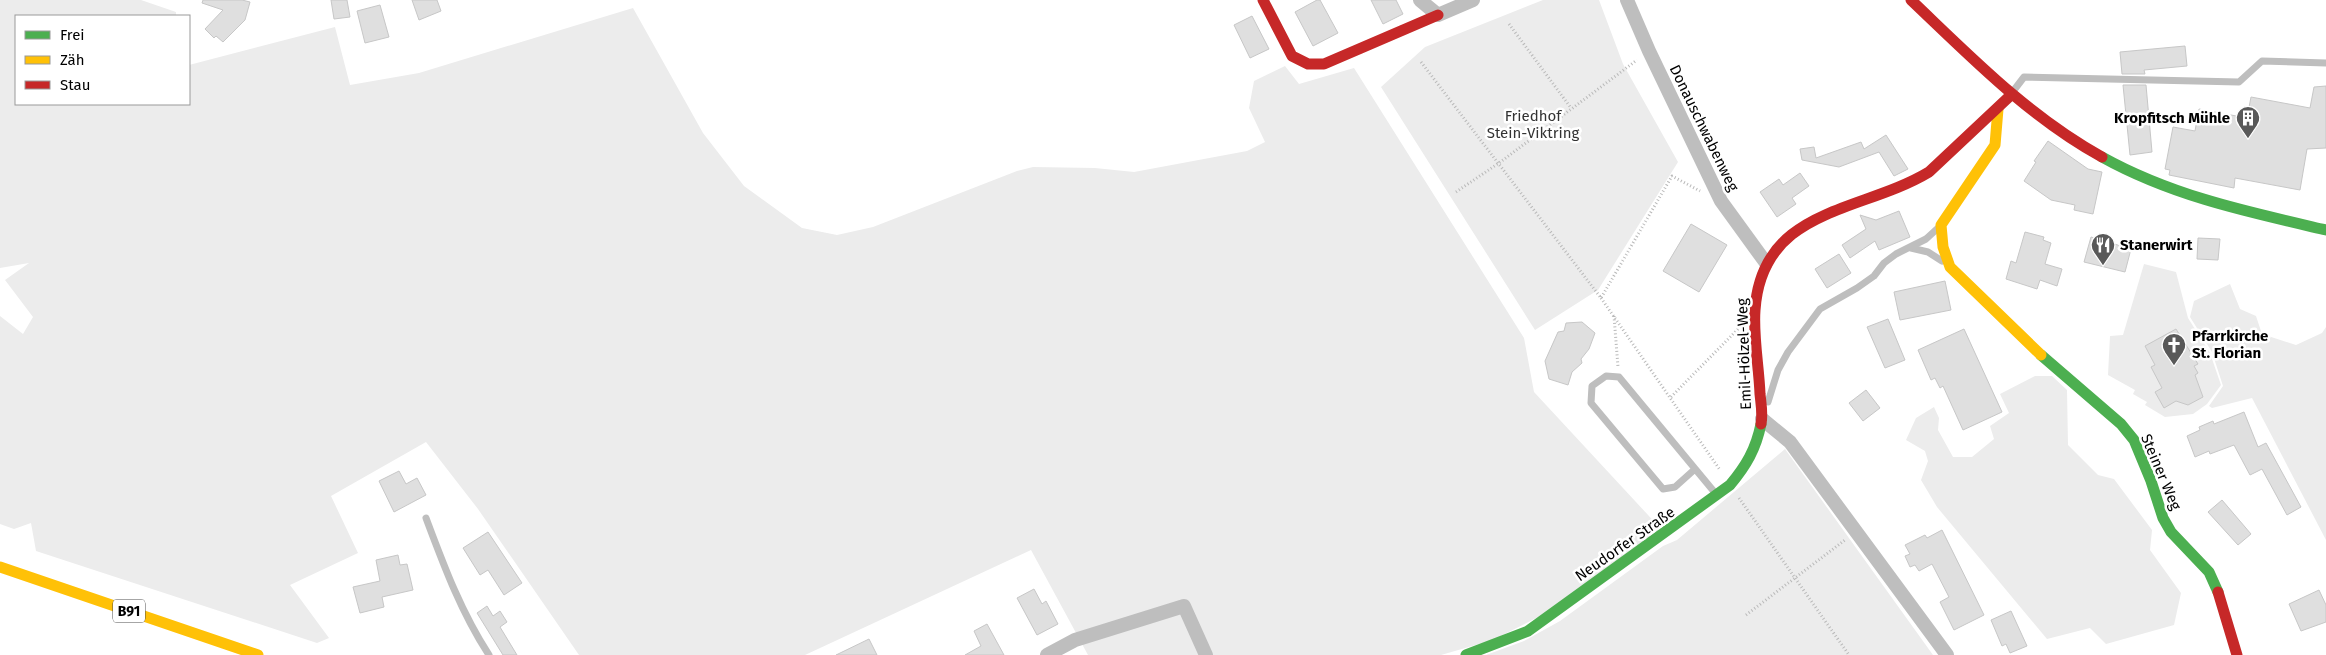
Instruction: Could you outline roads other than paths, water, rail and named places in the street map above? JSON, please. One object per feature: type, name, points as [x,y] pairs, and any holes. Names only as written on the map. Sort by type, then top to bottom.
[{"type":"street","points":[[1263,0],[1292,56],[1308,64],[1324,64],[1473,0]]},
{"type":"street","points":[[1420,0],[1438,15]]},
{"type":"street","name":"Donauschwabenweg","points":[[1627,0],[1649,52],[1721,202],[1766,262]]},
{"type":"street","points":[[1911,0],[2011,95],[2076,142],[2129,171],[2175,191],[2222,206],[2326,230]]},
{"type":"street","name":"Emil-Hölzel-Weg","points":[[1946,655],[1790,442],[1762,419],[1755,312],[1758,286],[1766,262],[1794,232],[1824,214],[1914,181],[1929,172],[2011,95]]},
{"type":"street","points":[[1941,225],[1995,145],[1998,109]]},
{"type":"street","name":"Steiner Weg","points":[[1941,225],[1943,247],[1950,267],[2038,353],[2126,429],[2134,440],[2152,481],[2163,518],[2171,532],[2209,572],[2216,585],[2237,655]]},
{"type":"street","name":"Neudorfer Straße","points":[[1466,655],[1528,631],[1718,496],[1746,466],[1756,443],[1762,419]]},
{"type":"street","name":"B91","points":[[0,567],[258,655]]},
{"type":"street","points":[[1047,655],[1075,640],[1184,606],[1206,655]]},
{"type":"lane","points":[[2011,95],[2024,77],[2239,82],[2262,61],[2326,63]]},
{"type":"lane","points":[[1762,419],[1778,370],[1788,352],[1820,310],[1863,284],[1896,254],[1926,239],[1941,225]]},
{"type":"lane","name":"Steiner Weg","points":[[1911,248],[1928,252],[1950,267]]},
{"type":"lane","points":[[1695,469],[1675,487],[1663,489],[1590,403],[1592,386],[1606,376],[1618,377],[1718,496]]},
{"type":"lane","points":[[426,518],[453,592],[470,625],[489,655]]},
{"type":"place","name":"Kropfitsch Mühle","points":[[2248,139]]},
{"type":"place","name":"Stanerwirt","points":[[2103,266]]},
{"type":"place","name":"Pfarrkirche St. Florian","points":[[2174,366]]},
{"type":"park label","name":"Friedhof Stein-Viktring","points":[[1533,124]]}]
